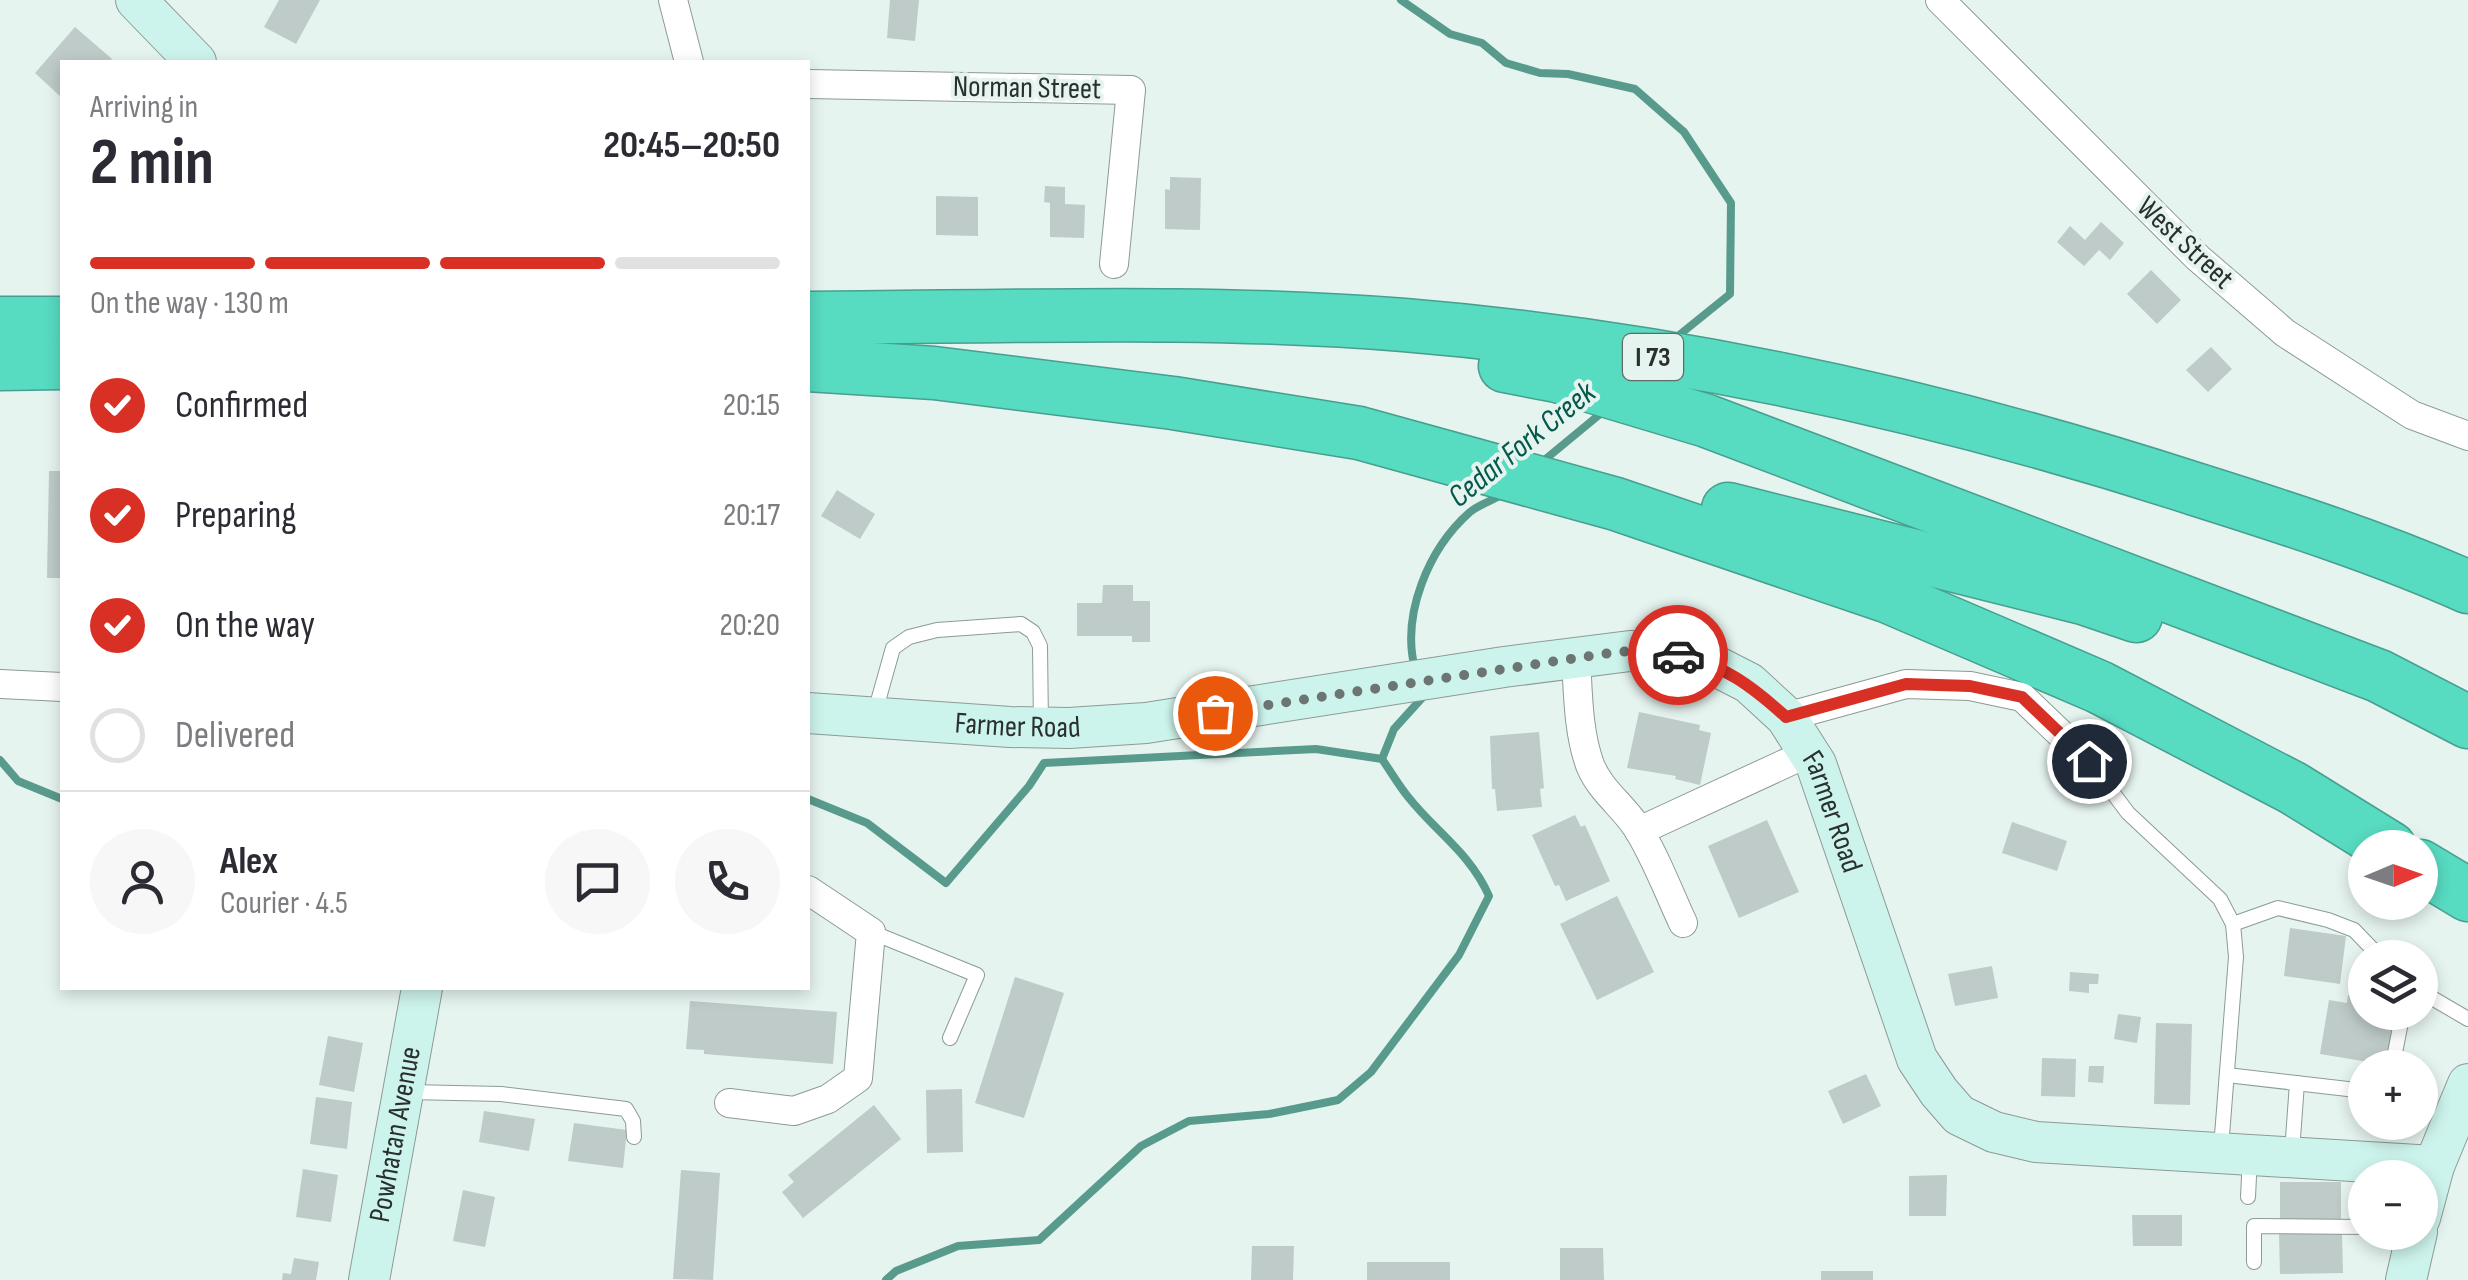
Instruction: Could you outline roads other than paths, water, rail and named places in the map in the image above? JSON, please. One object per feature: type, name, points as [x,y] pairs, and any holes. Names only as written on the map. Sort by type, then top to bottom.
[{"type":"highway","name":"I 73","points":[[810,318],[1220,317],[1403,325],[1594,346],[1948,415],[2273,514],[2468,587]]},
{"type":"highway","points":[[1220,317],[1558,376],[1707,421],[2380,676],[2468,722]]},
{"type":"highway","points":[[0,324],[60,322]]},
{"type":"highway","points":[[0,364],[60,363]]},
{"type":"highway","points":[[810,365],[989,380],[1172,403],[1359,433],[1714,506],[2083,598],[2265,660],[2434,735],[2468,756]]},
{"type":"highway","points":[[1359,433],[1616,504],[1889,597],[2099,687],[2293,788],[2361,830]]},
{"type":"highway","points":[[2438,877],[2468,895]]},
{"type":"street","points":[[136,0],[194,60]]},
{"type":"street","points":[[673,0],[688,60]]},
{"type":"street","name":"West Street","points":[[1940,0],[2172,233],[2285,333],[2412,415],[2468,436]]},
{"type":"street","name":"Norman Street","points":[[810,84],[1131,90],[1114,264]]},
{"type":"street","name":"Farmer Road","points":[[810,713],[1040,728],[1146,723],[1630,651],[1704,660],[1749,684],[1786,717],[1816,764],[1917,1059],[1959,1115],[1994,1132],[2036,1142],[2292,1158],[2444,1153]]},
{"type":"street","points":[[1576,658],[1578,700],[1590,764],[1602,788],[1639,831],[1683,923]]},
{"type":"street","points":[[0,684],[60,688]]},
{"type":"street","points":[[1786,717],[1906,684],[1970,686],[2022,697],[2089,761]]},
{"type":"street","points":[[1639,831],[1808,753]]},
{"type":"street","points":[[730,1103],[794,1112],[828,1099],[858,1078],[871,932],[810,891]]},
{"type":"street","name":"Powhatan Avenue","points":[[369,1280],[422,990]]},
{"type":"street","points":[[2438,1169],[2468,1084]]},
{"type":"street","points":[[2406,1280],[2413,1250]]},
{"type":"lane","points":[[874,718],[893,648],[909,637],[937,630],[1021,624],[1033,632],[1040,646],[1040,728]]},
{"type":"lane","points":[[2089,761],[2128,813],[2220,899],[2233,924],[2236,957],[2227,1075],[2235,1155],[2248,1197]]},
{"type":"lane","points":[[2233,924],[2278,908],[2354,930],[2364,940]]},
{"type":"lane","points":[[871,932],[977,975],[950,1038]]},
{"type":"lane","points":[[2438,1002],[2468,1020]]},
{"type":"lane","points":[[2227,1075],[2348,1089]]},
{"type":"lane","points":[[2292,1158],[2297,1083]]},
{"type":"lane","points":[[403,1092],[534,1096],[626,1109],[633,1120],[634,1136]]},
{"type":"lane","points":[[2254,1262],[2254,1226],[2348,1227]]},
{"type":"waterway","name":"Cedar Fork Creek","points":[[1401,0],[1450,34],[1482,43],[1506,63],[1540,73],[1568,74],[1635,89],[1684,132],[1731,203],[1730,294],[1673,340]]},
{"type":"waterway","name":"Cedar Fork Creek","points":[[1542,462],[1605,410]]},
{"type":"waterway","name":"Cedar Fork Creek","points":[[1415,669],[1415,605],[1430,564],[1470,512],[1505,493]]},
{"type":"waterway","name":"Cedar Fork Creek","points":[[886,1280],[896,1271],[958,1246],[1039,1240],[1141,1146],[1189,1121],[1269,1114],[1338,1100],[1371,1072],[1459,955],[1489,896],[1463,855],[1409,798],[1382,759],[1394,729],[1422,698],[1421,693]]},
{"type":"waterway","points":[[810,800],[867,823],[946,883],[1044,763],[1316,749],[1382,759]]},
{"type":"waterway","points":[[0,760],[18,781],[60,798]]}]
